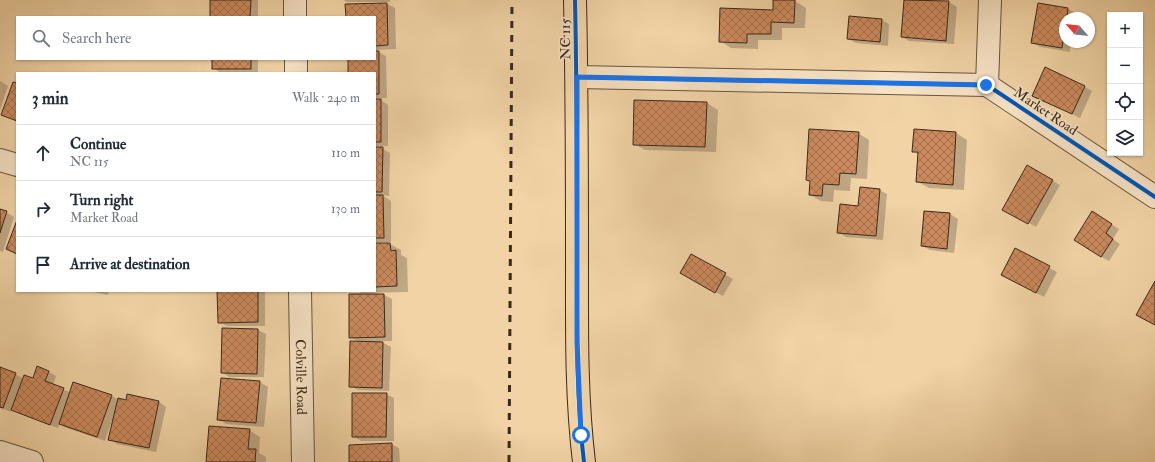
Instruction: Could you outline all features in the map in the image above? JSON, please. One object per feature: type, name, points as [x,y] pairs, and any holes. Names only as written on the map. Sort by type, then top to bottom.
[{"type":"main road","name":"NC 115","points":[[575,0],[577,77],[577,342],[581,435],[584,462]]},
{"type":"street","points":[[295,0],[295,16]]},
{"type":"street","points":[[577,77],[986,85],[990,0]]},
{"type":"street","points":[[296,60],[296,72]]},
{"type":"street","name":"Market Road","points":[[986,85],[1155,197]]},
{"type":"street","points":[[0,160],[16,166]]},
{"type":"street","name":"Colville Road","points":[[300,292],[303,462]]},
{"type":"street","points":[[0,452],[32,462]]},
{"type":"building","points":[[210,0],[251,0],[250,16],[210,16]]},
{"type":"building","points":[[773,0],[795,0],[794,23],[771,22],[771,34],[747,34],[747,43],[719,42],[720,8],[773,10]]},
{"type":"building","points":[[904,0],[949,1],[946,41],[901,37]]},
{"type":"building","points":[[387,3],[388,45],[376,46],[376,16],[346,16],[345,4]]},
{"type":"building","points":[[1038,3],[1068,8],[1068,12],[1059,12],[1059,48],[1031,43]]},
{"type":"building","points":[[849,16],[882,19],[880,42],[847,39]]},
{"type":"building","points":[[376,51],[379,51],[379,94],[376,94],[376,72],[348,72],[348,60],[376,60]]},
{"type":"building","points":[[212,60],[251,60],[251,69],[212,69]]},
{"type":"building","points":[[1045,67],[1085,86],[1072,114],[1032,96]]},
{"type":"building","points":[[13,82],[16,83],[16,121],[1,115]]},
{"type":"building","points":[[376,99],[381,99],[381,142],[376,142]]},
{"type":"building","points":[[634,100],[707,102],[705,147],[633,145]]},
{"type":"building","points":[[809,129],[859,132],[856,174],[840,173],[839,185],[823,184],[822,196],[809,195],[810,181],[806,180]]},
{"type":"building","points":[[914,129],[956,132],[953,185],[916,182],[918,152],[912,152]]},
{"type":"building","points":[[376,147],[383,147],[382,192],[376,192]]},
{"type":"building","points":[[1027,165],[1053,180],[1028,224],[1002,210]]},
{"type":"building","points":[[860,187],[880,189],[876,236],[837,233],[840,204],[858,206]]},
{"type":"building","points":[[376,195],[383,195],[384,238],[376,238]]},
{"type":"building","points":[[0,209],[7,211],[0,233]]},
{"type":"building","points":[[924,211],[950,213],[947,249],[921,246]]},
{"type":"building","points":[[1092,211],[1112,224],[1106,233],[1113,239],[1101,257],[1074,240]]},
{"type":"building","points":[[16,223],[16,254],[6,249]]},
{"type":"building","points":[[376,243],[390,243],[391,251],[396,250],[397,286],[376,287]]},
{"type":"building","points":[[1015,248],[1050,266],[1036,293],[1001,275]]},
{"type":"building","points":[[691,254],[726,273],[715,293],[680,273]]},
{"type":"building","points":[[1155,281],[1155,325],[1136,315]]},
{"type":"building","points":[[217,292],[258,292],[258,322],[218,323]]},
{"type":"building","points":[[349,294],[384,294],[385,337],[349,338]]},
{"type":"building","points":[[222,328],[258,329],[257,374],[221,373]]},
{"type":"building","points":[[350,341],[383,342],[382,388],[349,387]]},
{"type":"building","points":[[37,366],[49,371],[45,381],[64,388],[50,425],[11,410],[24,375],[33,378]]},
{"type":"building","points":[[0,367],[16,373],[3,408],[0,407]]},
{"type":"building","points":[[221,378],[260,381],[256,423],[217,420]]},
{"type":"building","points":[[73,382],[112,395],[97,437],[59,424]]},
{"type":"building","points":[[352,393],[387,393],[386,437],[352,437]]},
{"type":"building","points":[[127,394],[159,401],[149,448],[108,440],[118,398],[126,400]]},
{"type":"building","points":[[209,426],[250,429],[248,449],[256,449],[255,462],[206,462]]},
{"type":"building","points":[[392,443],[392,462],[349,462],[349,445]]},
{"type":"railway","points":[[509,462],[512,0]]},
{"type":"cycle path","points":[[575,0],[577,313],[581,437],[584,462]]},
{"type":"cycle path","points":[[577,77],[987,85],[1155,197]]},
{"type":"route","points":[[581,435],[577,342],[577,77],[986,85]]}]
